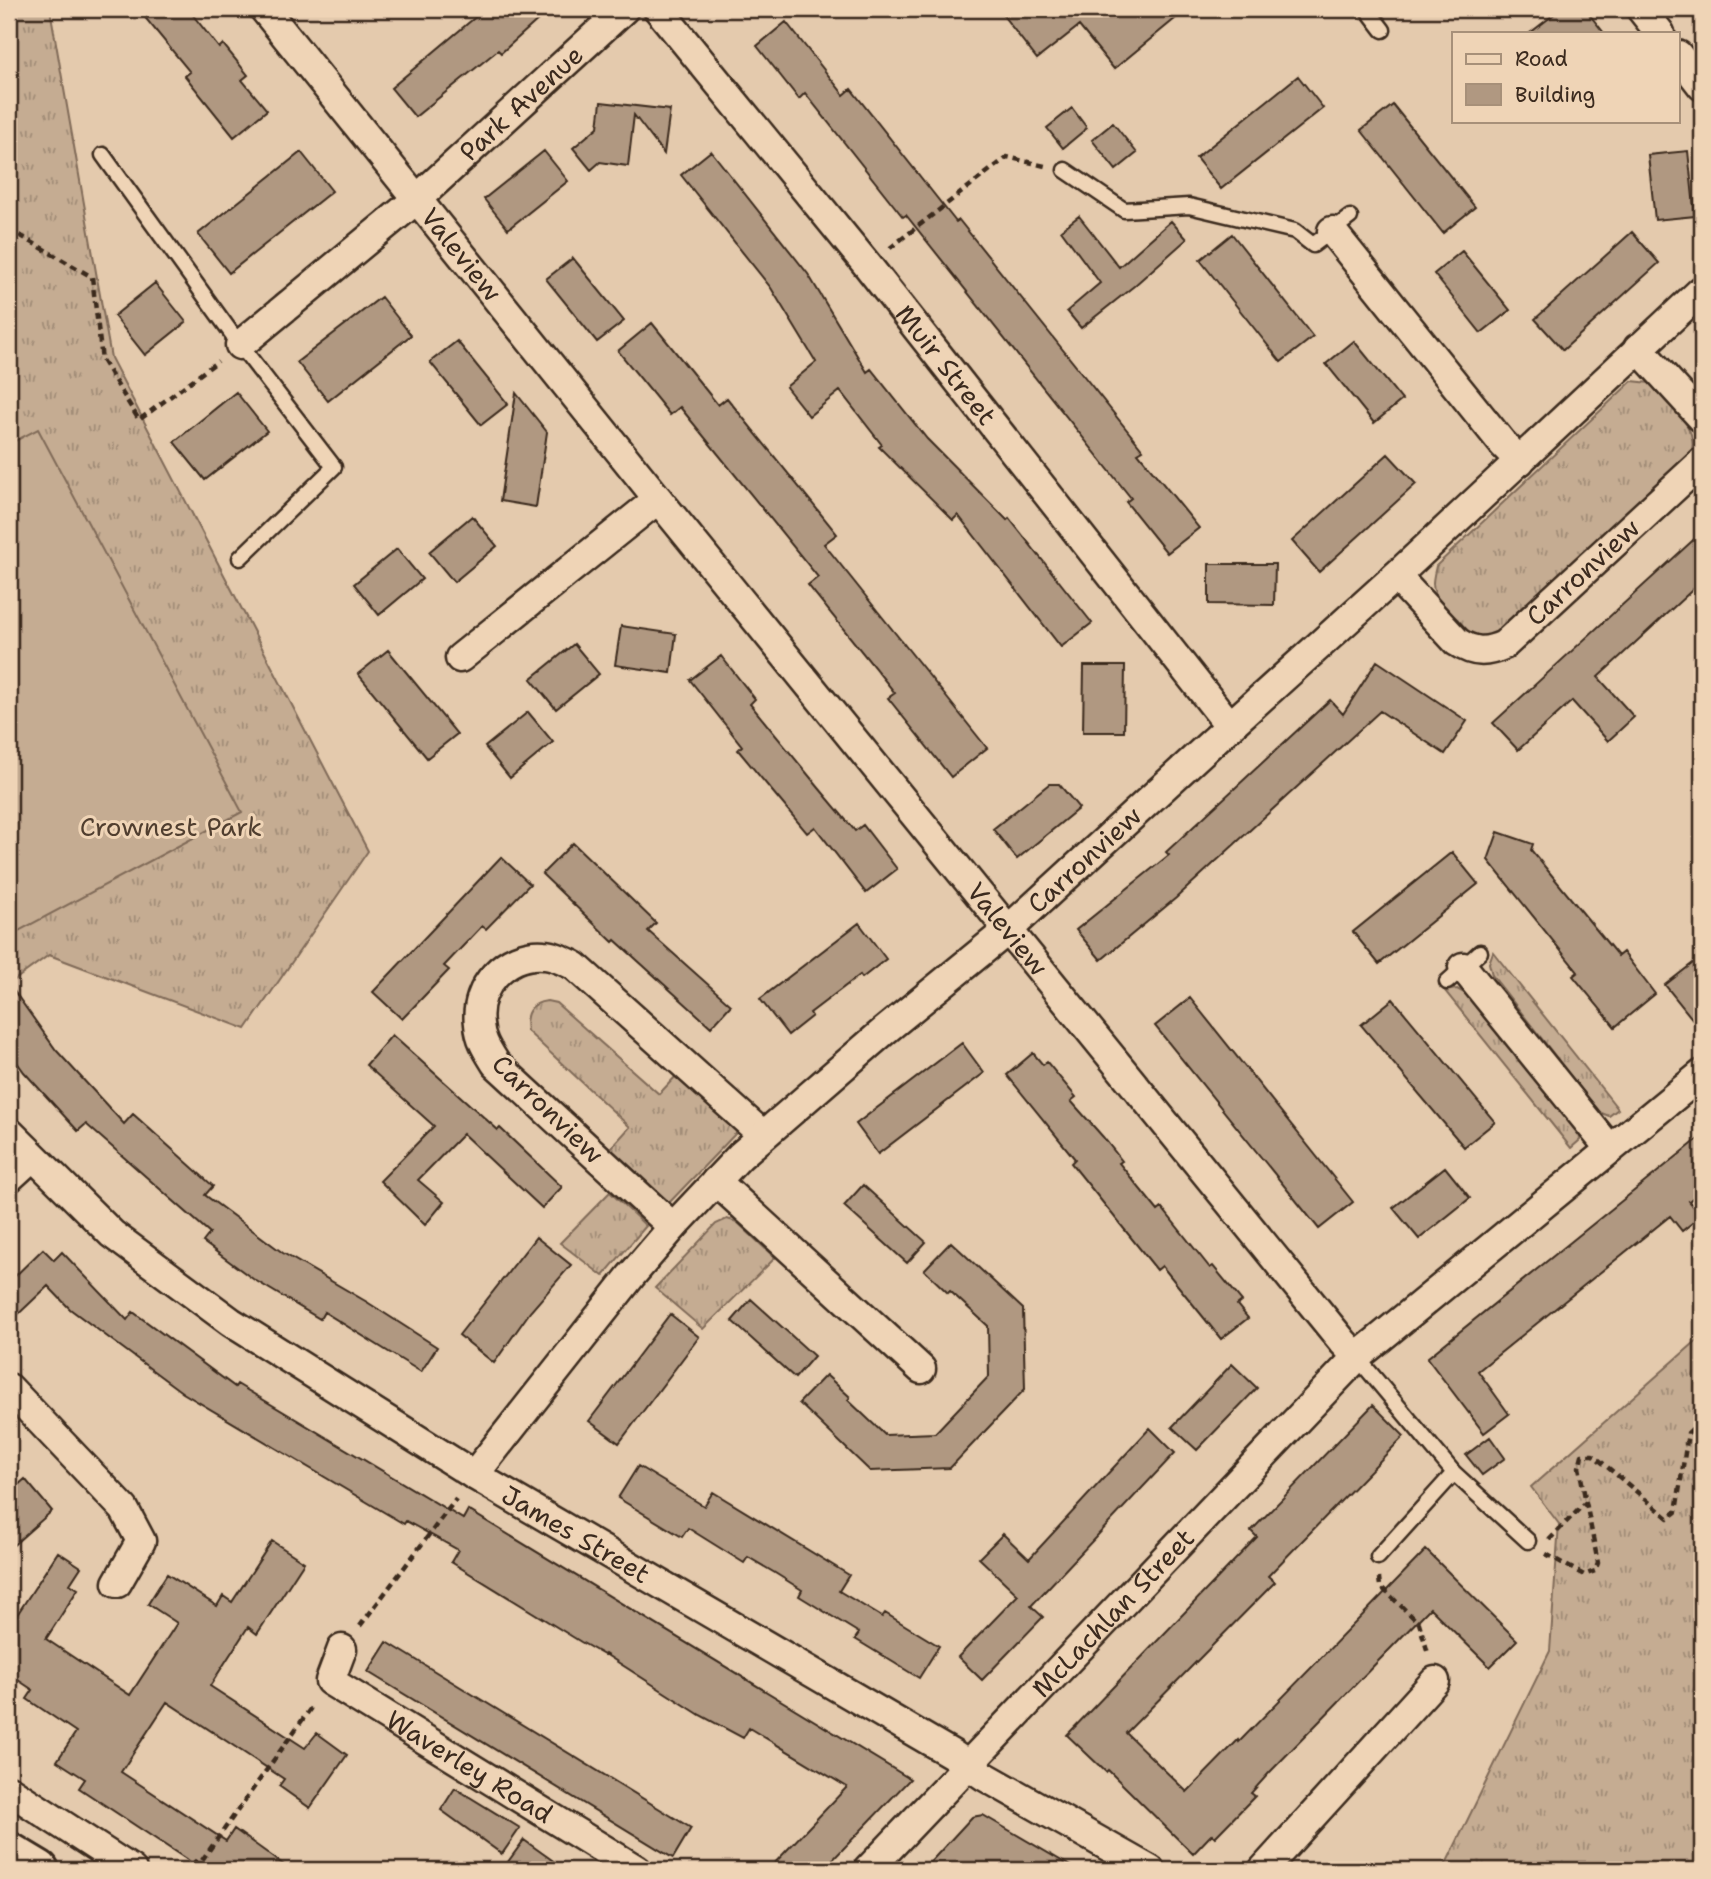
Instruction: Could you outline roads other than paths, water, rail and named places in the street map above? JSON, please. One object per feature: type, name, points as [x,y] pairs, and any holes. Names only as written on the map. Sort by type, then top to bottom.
[{"type":"main road","points":[[9,1852],[39,1870]]},
{"type":"street","name":"Valeview","points":[[264,9],[658,499],[1357,1357]]},
{"type":"street","name":"Park Avenue","points":[[240,345],[417,199],[624,9]]},
{"type":"street","name":"Muir Street","points":[[659,9],[868,266],[1230,726]]},
{"type":"street","points":[[1641,9],[1659,32]]},
{"type":"street","points":[[1680,58],[1702,86]]},
{"type":"street","points":[[1341,224],[1503,444],[1520,461]]},
{"type":"street","name":"Carronview","points":[[474,1475],[631,1276],[716,1181],[763,1135],[1009,929],[1396,576],[1702,290]]},
{"type":"street","points":[[1638,348],[1702,418]]},
{"type":"street","name":"Carronview","points":[[1396,576],[1457,642],[1479,652],[1491,650],[1504,645],[1702,462]]},
{"type":"street","points":[[460,658],[658,499]]},
{"type":"street","name":"Carronview","points":[[673,1227],[496,1064],[483,1044],[478,1023],[479,999],[492,977],[508,963],[546,954],[575,965],[763,1135]]},
{"type":"street","points":[[1464,967],[1610,1149]]},
{"type":"street","name":"McLachlan Street","points":[[868,1870],[1357,1357],[1702,1074]]},
{"type":"street","name":"James Street","points":[[9,1132],[112,1234],[209,1307],[298,1365],[474,1475],[1150,1870]]},
{"type":"street","points":[[9,1178],[32,1157]]},
{"type":"street","points":[[716,1181],[921,1369]]},
{"type":"street","points":[[9,1388],[124,1510],[141,1541],[117,1583]]},
{"type":"street","name":"Waverley Road","points":[[342,1649],[330,1681],[637,1870]]},
{"type":"street","points":[[1263,1870],[1435,1681]]},
{"type":"street","points":[[9,1790],[132,1870]]},
{"type":"lane","points":[[1367,9],[1383,30]]},
{"type":"lane","points":[[103,155],[240,345],[334,467],[240,558]]},
{"type":"lane","points":[[1065,170],[1124,210],[1189,206],[1295,231],[1313,245],[1341,224]]},
{"type":"lane","points":[[1357,1357],[1454,1473],[1528,1541]]},
{"type":"lane","points":[[1378,1557],[1454,1473]]},
{"type":"park label","name":"Crownest Park","points":[[171,827]]}]
